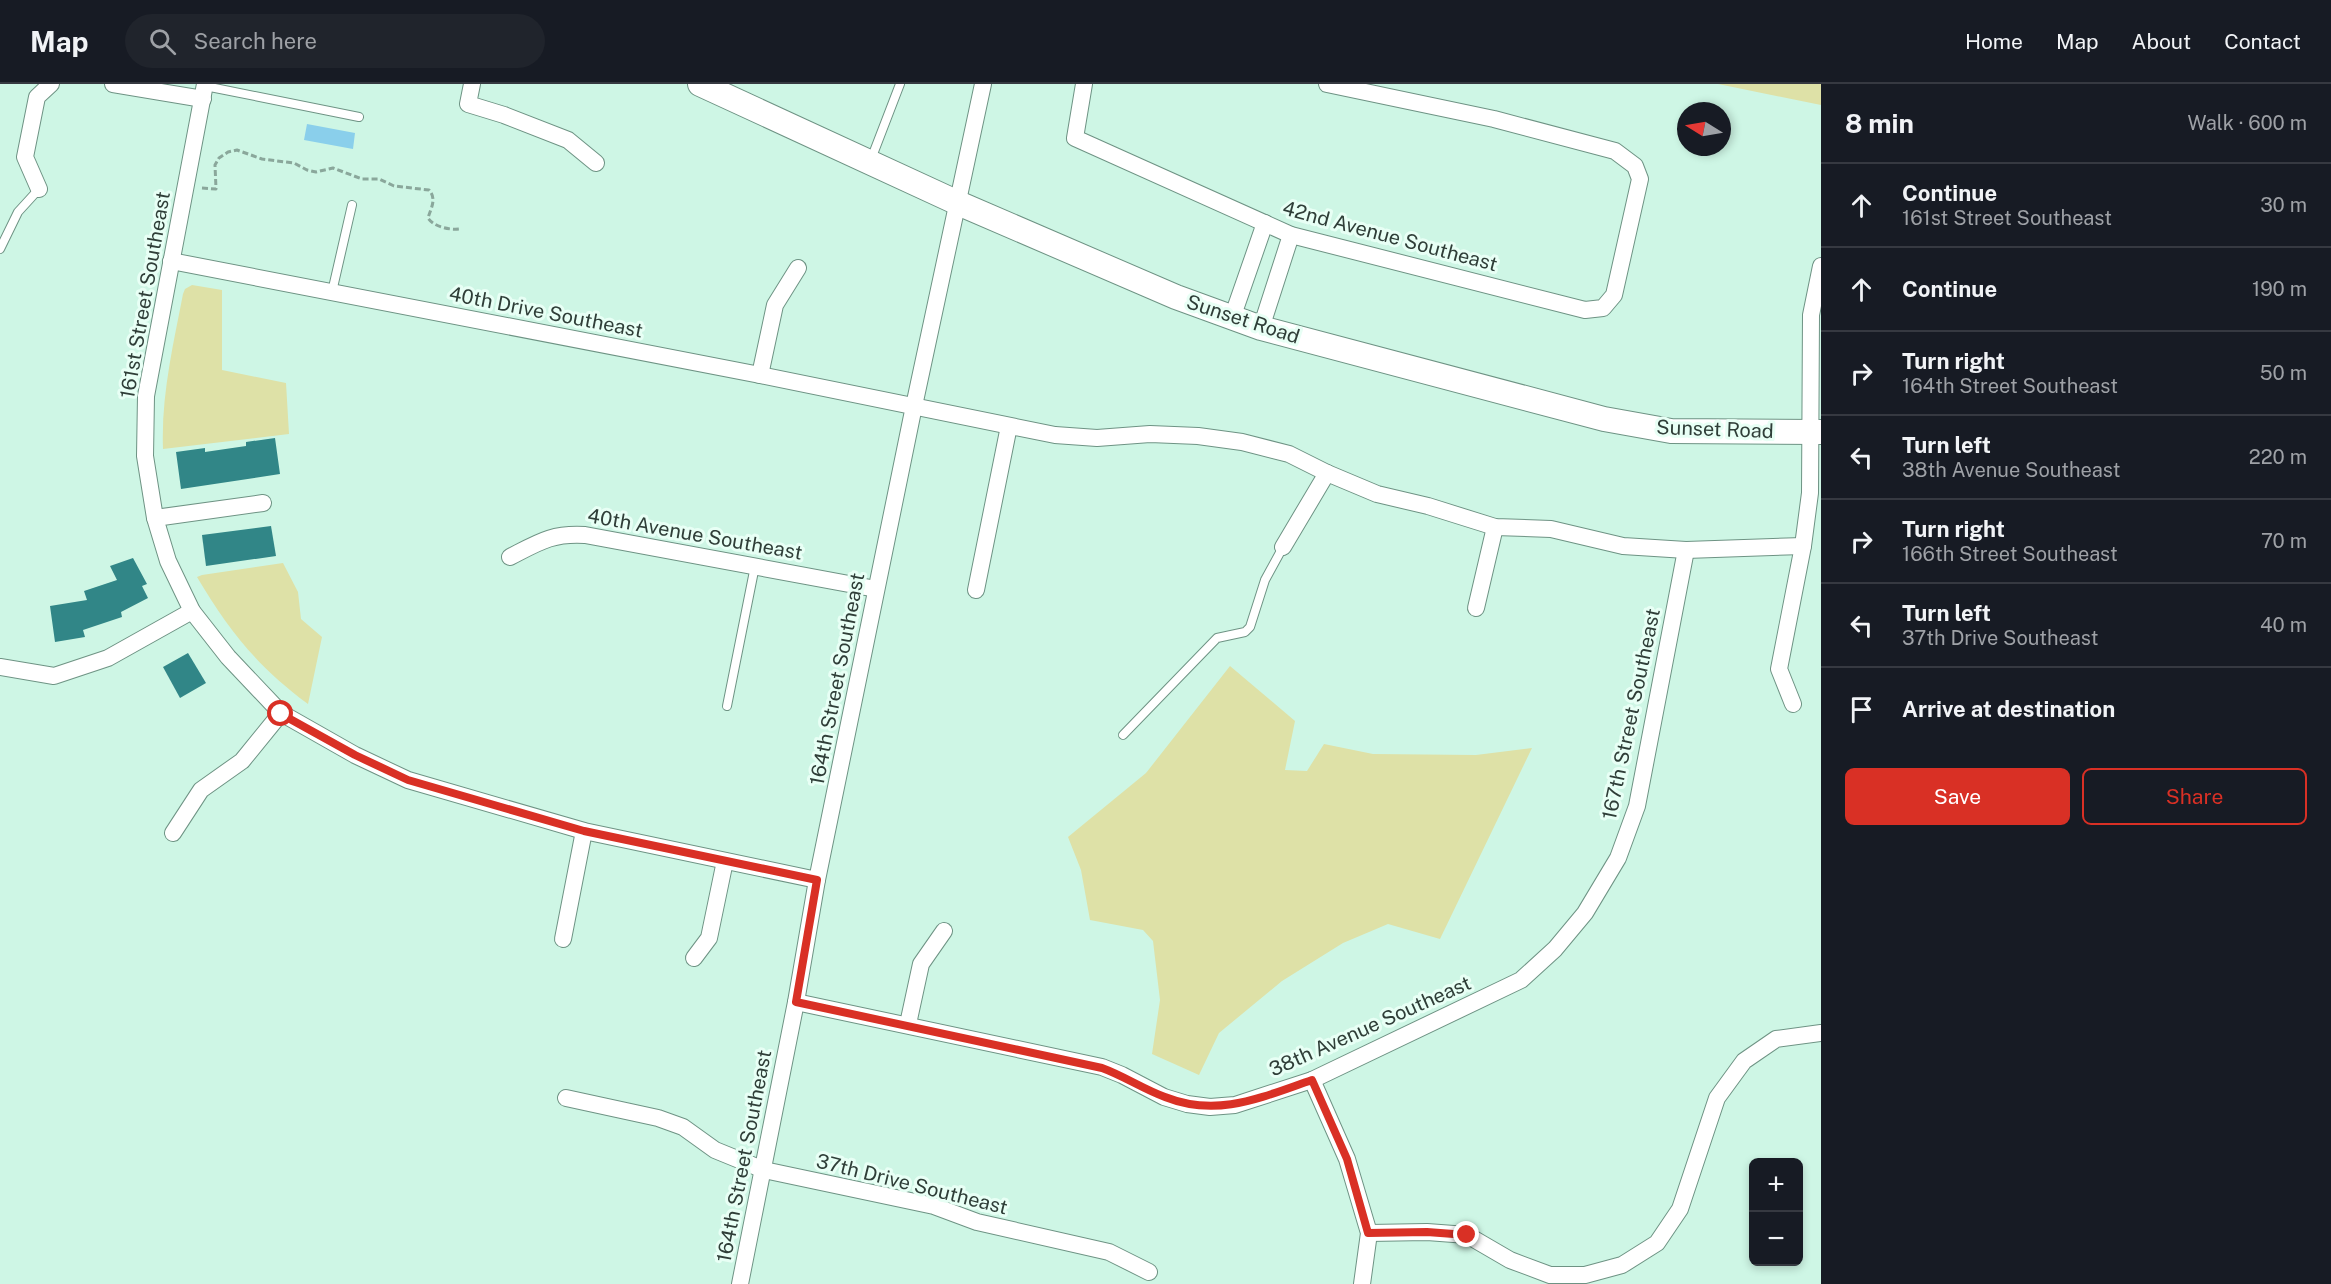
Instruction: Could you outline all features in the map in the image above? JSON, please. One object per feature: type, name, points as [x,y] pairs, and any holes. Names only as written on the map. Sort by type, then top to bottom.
[{"type":"street","points":[[39,189],[26,157],[37,97],[51,84]]},
{"type":"street","points":[[113,84],[204,90]]},
{"type":"street","points":[[472,84],[468,104],[504,115],[568,140],[596,163]]},
{"type":"street","name":"Sunset Road","points":[[700,84],[725,89],[870,162],[958,203],[1176,297],[1260,328],[1604,419],[1671,431],[1816,431]]},
{"type":"street","name":"164th Street Southeast","points":[[741,1284],[796,1002],[817,880],[914,406],[983,84]]},
{"type":"street","name":"42nd Avenue Southeast","points":[[1084,84],[1075,138],[1292,235],[1585,310],[1603,308],[1614,295],[1640,179],[1635,166],[1615,151],[1494,119],[1327,84]]},
{"type":"street","name":"161st Street Southeast","points":[[204,90],[146,396],[145,456],[155,518],[168,561],[192,611],[228,657],[281,714],[355,755],[408,780],[584,831],[817,880]]},
{"type":"street","points":[[1232,318],[1265,223]]},
{"type":"street","points":[[1260,328],[1292,235]]},
{"type":"street","name":"40th Drive Southeast","points":[[171,261],[760,375],[1054,435],[1096,438],[1150,434],[1198,436],[1242,442],[1289,454],[1377,494],[1428,506],[1495,527],[1551,529],[1623,546],[1686,550],[1803,546]]},
{"type":"street","points":[[1793,704],[1779,669],[1803,546],[1810,494],[1816,431],[1811,315],[1821,266]]},
{"type":"street","points":[[760,375],[775,305],[798,268]]},
{"type":"street","points":[[976,590],[1009,426]]},
{"type":"street","points":[[1283,547],[1327,473]]},
{"type":"street","points":[[155,518],[263,503]]},
{"type":"street","points":[[1476,608],[1495,527]]},
{"type":"street","name":"40th Avenue Southeast","points":[[510,557],[542,540],[564,533],[876,589]]},
{"type":"street","name":"167th Street Southeast","points":[[1585,913],[1618,858],[1637,806],[1686,550]]},
{"type":"street","points":[[0,668],[54,676],[108,658],[192,611]]},
{"type":"street","points":[[173,833],[201,790],[242,761],[281,714]]},
{"type":"street","points":[[563,939],[584,831]]},
{"type":"street","points":[[694,958],[709,938],[725,861]]},
{"type":"street","name":"38th Avenue Southeast","points":[[796,1002],[908,1024],[1102,1068],[1122,1075],[1164,1097],[1187,1104],[1210,1107],[1235,1105],[1312,1080],[1521,980],[1555,949],[1585,913]]},
{"type":"street","points":[[908,1024],[921,964],[945,931]]},
{"type":"street","points":[[1368,1233],[1427,1232],[1467,1235],[1510,1260],[1550,1275],[1585,1275],[1622,1265],[1657,1243],[1680,1209],[1717,1098],[1743,1062],[1776,1039],[1816,1033]]},
{"type":"street","points":[[1312,1080],[1347,1159],[1368,1233],[1362,1284]]},
{"type":"street","name":"37th Drive Southeast","points":[[566,1098],[658,1118],[682,1127],[715,1150],[764,1170],[934,1206],[977,1222],[1109,1251],[1149,1272]]},
{"type":"lane","points":[[870,162],[900,84]]},
{"type":"lane","points":[[204,90],[359,117]]},
{"type":"lane","points":[[0,249],[18,212],[39,189]]},
{"type":"lane","points":[[332,292],[352,205]]},
{"type":"lane","points":[[1123,735],[1216,638],[1245,632],[1250,627],[1265,580],[1283,547]]},
{"type":"lane","points":[[727,706],[755,566]]},
{"type":"path","points":[[186,185],[216,189],[215,165],[219,158],[228,152],[237,150],[262,159],[294,163],[306,170],[316,172],[333,168],[362,179],[380,179],[394,186],[429,190],[433,195],[428,218],[431,222],[436,226],[459,229]]},
{"type":"green space","points":[[1718,84],[1821,84],[1821,105]]},
{"type":"green space","points":[[192,285],[222,290],[222,370],[286,383],[289,434],[163,449],[164,410],[172,352],[183,294],[185,289]]},
{"type":"green space","points":[[283,563],[298,592],[301,619],[322,637],[308,704],[274,676],[245,646],[197,577]]},
{"type":"green space","points":[[1230,666],[1295,721],[1285,770],[1307,771],[1324,744],[1373,754],[1476,755],[1532,748],[1440,939],[1388,924],[1343,943],[1282,981],[1219,1033],[1199,1075],[1152,1054],[1160,1000],[1153,941],[1143,930],[1090,920],[1081,870],[1068,837],[1146,773]]},
{"type":"water","points":[[307,124],[355,133],[353,149],[304,140]]},
{"type":"building","points":[[275,438],[280,474],[181,489],[176,452],[205,448],[205,452],[246,446],[246,442]]},
{"type":"building","points":[[271,526],[276,556],[206,566],[202,535]]},
{"type":"building","points":[[133,558],[147,584],[142,586],[148,598],[121,612],[122,617],[83,630],[85,637],[55,642],[50,606],[87,600],[84,591],[117,580],[110,566]]},
{"type":"building","points":[[188,653],[206,683],[180,698],[163,667]]},
{"type":"route","points":[[281,714],[355,755],[408,780],[631,843],[817,880],[796,1002],[908,1024],[1102,1068],[1122,1075],[1164,1097],[1187,1104],[1210,1107],[1235,1105],[1312,1080],[1347,1159],[1368,1233],[1427,1232],[1467,1235]]}]
